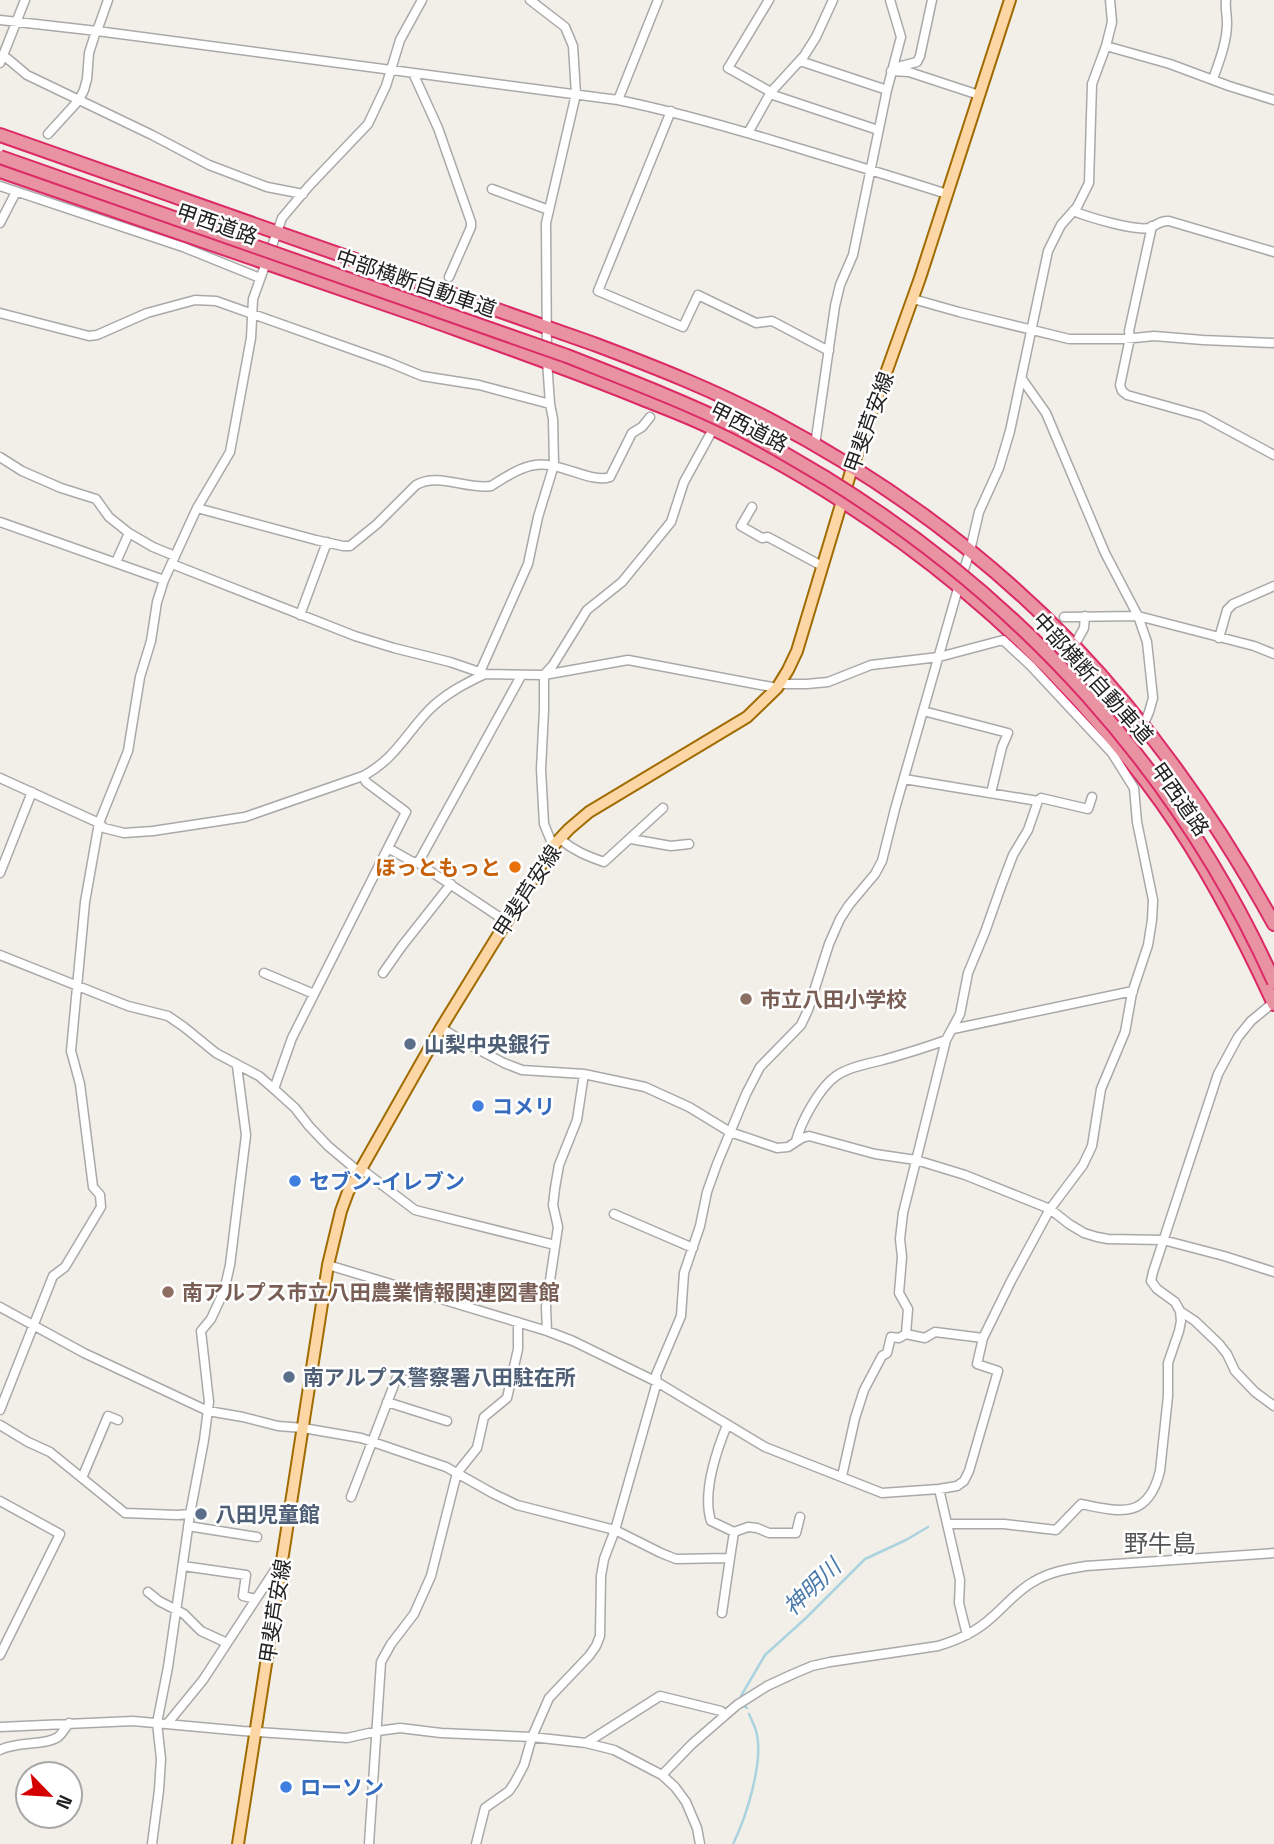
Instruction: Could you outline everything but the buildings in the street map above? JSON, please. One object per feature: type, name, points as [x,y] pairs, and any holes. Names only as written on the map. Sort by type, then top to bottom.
[{"type":"highway","name":"甲西道路","points":[[0,135],[645,363],[773,421],[815,445],[892,494],[970,551],[1074,646],[1143,726],[1198,799],[1274,924]]},
{"type":"highway","name":"中部横断自動車道","points":[[0,157],[592,366],[740,429],[872,508],[959,572],[1003,610],[1076,683],[1141,760],[1198,841],[1247,926],[1274,982]]},
{"type":"highway","name":"中部横断自動車道","points":[[0,163],[564,361],[738,433],[809,468]]},
{"type":"highway","name":"甲西道路","points":[[0,171],[266,262],[608,385],[714,429],[789,468],[881,526],[959,585],[1034,653],[1075,695],[1115,750],[1162,804],[1200,861],[1233,919],[1274,1003]]},
{"type":"main road","name":"甲斐芦安線","points":[[238,1844],[328,1265],[341,1211],[360,1170],[441,1028],[556,842],[589,811],[747,717],[778,686],[789,670],[852,468],[913,299],[1010,0]]},
{"type":"street","points":[[25,0],[1,60],[8,59],[27,75],[152,135],[209,166],[267,187],[303,194]]},
{"type":"street","points":[[48,134],[79,100],[88,79],[89,53],[108,0]]},
{"type":"street","points":[[0,1410],[53,1276],[65,1267],[101,1207],[100,1195],[93,1187],[80,1084],[71,1051],[77,986],[85,902],[99,823],[128,751],[140,677],[151,641],[157,602],[164,580],[197,508],[230,452],[251,338],[253,299],[282,218],[368,124],[391,70],[400,40],[422,0]]},
{"type":"street","points":[[0,778],[99,823],[104,828],[124,833],[245,817],[379,768],[441,699],[482,673],[528,564],[538,517],[554,465],[555,445],[547,362],[547,223],[576,94],[573,46],[565,27],[530,0]]},
{"type":"street","points":[[618,100],[658,0]]},
{"type":"street","points":[[769,0],[728,68],[771,93],[878,130]]},
{"type":"street","points":[[748,133],[771,93],[800,61],[816,37],[833,0]]},
{"type":"street","points":[[815,445],[835,306],[853,255],[878,130],[901,37],[890,0]]},
{"type":"street","points":[[894,71],[901,66],[917,62],[932,0]]},
{"type":"street","points":[[476,1844],[485,1808],[509,1791],[515,1783],[549,1698],[589,1656],[600,1636],[601,1576],[604,1559],[657,1382],[656,1375],[681,1317],[684,1273],[708,1192],[730,1132],[760,1067],[801,1025],[840,919],[882,861],[979,512],[999,468],[1022,379],[1048,251],[1061,225],[1081,200],[1089,183],[1092,85],[1112,22],[1110,0]]},
{"type":"street","points":[[1213,79],[1222,52],[1227,23],[1226,0]]},
{"type":"street","points":[[0,20],[618,100],[671,111],[947,194]]},
{"type":"street","points":[[1106,46],[1170,64],[1274,100]]},
{"type":"street","points":[[800,61],[887,90]]},
{"type":"street","points":[[894,71],[909,72],[979,95]]},
{"type":"street","points":[[413,73],[438,128],[471,222],[449,277]]},
{"type":"street","points":[[671,111],[598,290],[684,327],[698,295],[756,323],[772,321],[829,351]]},
{"type":"street","points":[[0,186],[183,247],[260,278]]},
{"type":"street","points":[[492,189],[549,210]]},
{"type":"street","points":[[0,223],[16,192]]},
{"type":"street","points":[[1073,211],[1097,220],[1147,228],[1163,220],[1169,221],[1274,252]]},
{"type":"street","points":[[1152,226],[1129,331],[1122,391],[1127,395],[1202,416],[1274,455]]},
{"type":"street","points":[[913,299],[1069,339],[1154,335],[1274,343]]},
{"type":"street","points":[[0,313],[89,336],[147,313],[195,300],[216,301],[422,376],[479,385],[550,404]]},
{"type":"street","points":[[1022,379],[1046,413],[1105,553],[1138,617],[1147,642],[1153,698],[1149,712],[1143,726],[1115,750]]},
{"type":"street","points":[[663,808],[604,862],[581,855],[556,842],[544,824],[541,769],[544,675],[587,610],[622,582],[671,522],[684,482],[729,400]]},
{"type":"street","points":[[197,508],[344,547],[350,546],[422,482],[438,481],[483,487],[536,465],[554,465],[597,478],[610,477],[632,433],[650,417]]},
{"type":"street","points":[[0,457],[22,471],[96,499],[109,517],[129,533],[174,560],[355,636],[482,673],[544,675],[628,660],[778,686],[828,682],[871,665],[939,657],[1003,640],[1115,750],[1134,788],[1153,900],[1148,945],[1133,991],[1125,1032],[1101,1089],[1092,1146],[1083,1165],[1050,1209],[983,1338],[977,1364],[998,1371],[964,1481],[957,1486],[882,1493],[765,1447],[684,1396],[573,1341],[328,1265]]},
{"type":"street","points":[[752,507],[741,526],[822,566]]},
{"type":"street","points":[[0,522],[164,580]]},
{"type":"street","points":[[116,562],[129,533]]},
{"type":"street","points":[[300,615],[327,542]]},
{"type":"street","points":[[1219,638],[1227,610],[1233,604],[1274,586]]},
{"type":"street","points":[[1074,646],[1084,628],[1085,616]]},
{"type":"street","points":[[1064,617],[1138,617],[1254,646],[1274,654]]},
{"type":"street","points":[[418,863],[521,676]]},
{"type":"street","points":[[923,711],[1008,733],[991,793]]},
{"type":"street","points":[[274,1089],[292,1038],[406,812],[366,782],[363,776]]},
{"type":"street","points":[[904,779],[1038,801],[1041,798],[1088,809],[1092,797]]},
{"type":"street","points":[[0,873],[32,792]]},
{"type":"street","points":[[906,1334],[908,1309],[899,1293],[902,1257],[900,1239],[903,1213],[916,1160],[946,1040],[960,1014],[968,973],[1013,855],[1028,830],[1038,801]]},
{"type":"street","points":[[631,839],[671,846],[690,844]]},
{"type":"street","points":[[388,848],[418,863],[507,922]]},
{"type":"street","points":[[383,973],[451,884]]},
{"type":"street","points":[[0,955],[128,1006],[168,1016],[216,1053],[259,1076],[295,1108],[328,1146],[415,1210],[555,1245]]},
{"type":"street","points":[[264,973],[314,994]]},
{"type":"street","points":[[953,1029],[1133,991]]},
{"type":"street","points":[[947,1524],[1004,1524],[1052,1531],[1081,1504],[1116,1511],[1136,1508],[1158,1480],[1168,1396],[1168,1363],[1181,1321],[1175,1302],[1151,1281],[1153,1272],[1218,1074],[1238,1037],[1251,1021],[1274,1003]]},
{"type":"street","points":[[441,1028],[494,1058],[522,1070],[584,1074],[645,1087],[689,1107],[730,1132],[777,1148],[788,1147],[810,1136],[876,1154],[916,1160],[965,1175],[1050,1209],[1084,1233],[1108,1239],[1163,1240],[1274,1272]]},
{"type":"street","points":[[796,1142],[815,1102],[828,1083],[837,1076],[851,1069],[946,1040]]},
{"type":"street","points":[[152,1844],[161,1759],[157,1723],[209,1402],[201,1331],[220,1301],[230,1265],[246,1135],[237,1066]]},
{"type":"street","points":[[547,1331],[546,1307],[558,1227],[553,1205],[555,1188],[559,1166],[577,1120],[584,1074]]},
{"type":"street","points":[[614,1214],[692,1248]]},
{"type":"street","points":[[0,1307],[84,1353],[208,1411],[372,1442],[446,1467],[517,1505],[614,1530],[676,1559],[730,1558]]},
{"type":"street","points":[[1180,1311],[1219,1344],[1235,1371],[1255,1392],[1274,1406]]},
{"type":"street","points":[[369,1844],[381,1662],[414,1614],[430,1576],[457,1473],[477,1448],[484,1417],[507,1398],[518,1349],[518,1322]]},
{"type":"street","points":[[842,1476],[864,1390],[882,1356],[887,1353],[891,1337],[899,1338],[906,1334],[925,1338],[935,1332],[983,1338]]},
{"type":"street","points":[[351,1497],[397,1377],[415,1384]]},
{"type":"street","points":[[387,1402],[447,1421]]},
{"type":"street","points":[[82,1479],[108,1416],[118,1420]]},
{"type":"street","points":[[0,1425],[50,1452],[125,1513],[190,1514]]},
{"type":"street","points":[[727,1425],[716,1454],[708,1501],[711,1521],[734,1531],[748,1527],[769,1533],[796,1533],[800,1517]]},
{"type":"street","points":[[939,1489],[960,1580],[959,1603],[967,1635]]},
{"type":"street","points":[[0,1501],[60,1534],[0,1655]]},
{"type":"street","points":[[188,1525],[257,1537]]},
{"type":"street","points":[[722,1613],[734,1531]]},
{"type":"street","points":[[662,1775],[725,1714],[767,1686],[812,1666],[938,1646],[967,1635],[990,1620],[1033,1582],[1064,1569],[1274,1553]]},
{"type":"street","points":[[183,1566],[246,1575],[243,1596],[256,1599]]},
{"type":"street","points":[[167,1724],[203,1680],[275,1570],[281,1572]]},
{"type":"street","points":[[148,1592],[184,1614],[201,1631],[227,1643]]},
{"type":"street","points":[[586,1742],[660,1696],[725,1714]]},
{"type":"street","points":[[0,1727],[133,1721],[347,1738],[400,1728],[586,1742],[614,1750],[662,1775],[686,1802],[700,1844]]},
{"type":"street","points":[[0,1750],[22,1743],[57,1738],[69,1723]]},
{"type":"waterway","name":"神明川","points":[[741,1696],[765,1655],[865,1559],[928,1527]]},
{"type":"waterway","name":"神明川","points":[[733,1844],[748,1806],[758,1761],[757,1735],[749,1714]]},
{"type":"place","name":"ほっともっと","points":[[515,867]]},
{"type":"place","name":"市立八田小学校","points":[[746,999]]},
{"type":"place","name":"山梨中央銀行","points":[[410,1044]]},
{"type":"place","name":"コメリ","points":[[478,1106]]},
{"type":"place","name":"セブン-イレブン","points":[[295,1181]]},
{"type":"place","name":"南アルプス市立八田農業情報関連図書館","points":[[168,1292]]},
{"type":"place","name":"南アルプス警察署八田駐在所","points":[[289,1377]]},
{"type":"place","name":"八田児童館","points":[[201,1514]]},
{"type":"place","name":"ローソン","points":[[286,1787]]},
{"type":"district","name":"野牛島","points":[[1160,1543]]}]
